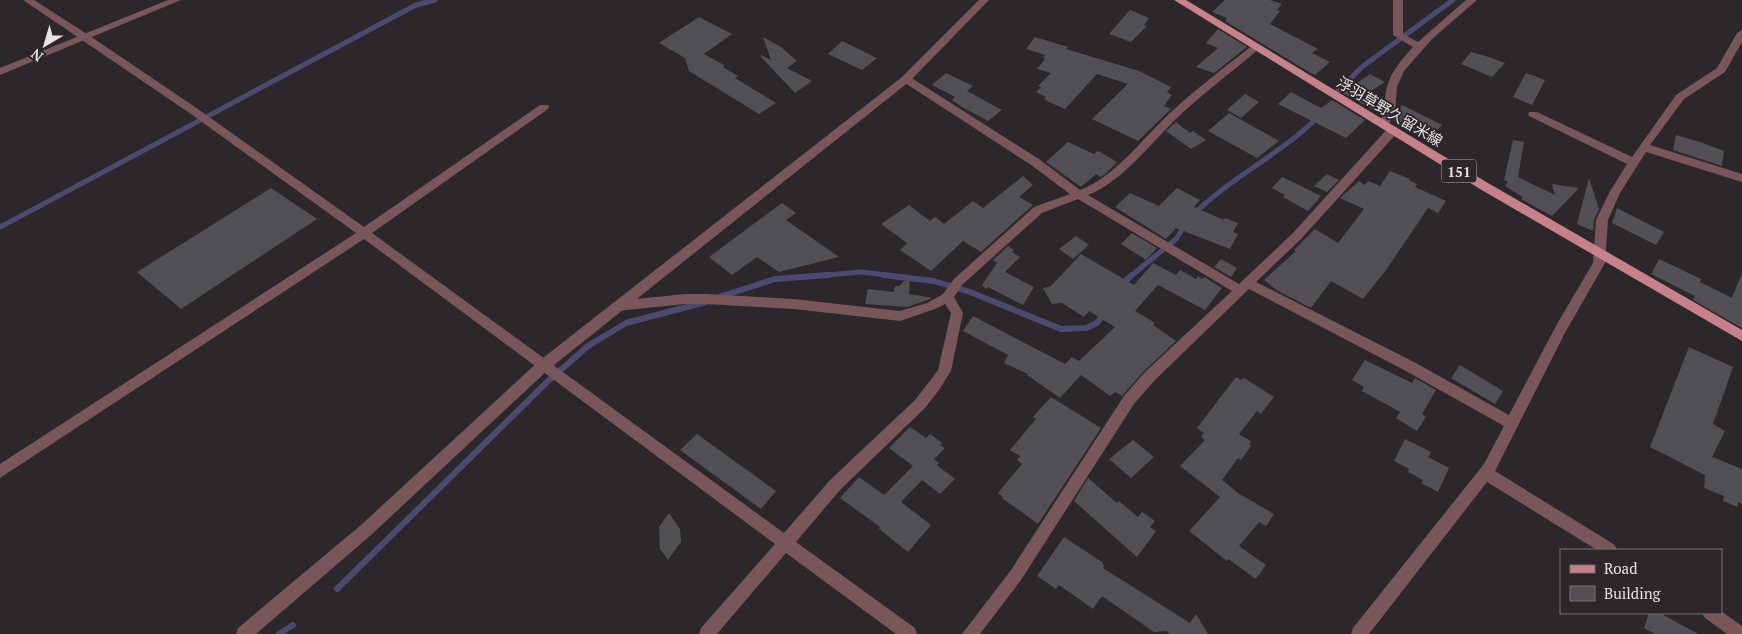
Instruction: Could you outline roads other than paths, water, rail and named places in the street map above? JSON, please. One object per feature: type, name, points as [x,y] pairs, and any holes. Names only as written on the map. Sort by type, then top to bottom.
[{"type":"main road","name":"浮羽草野久留米線","points":[[1180,0],[1388,127],[1742,336]]},
{"type":"street","points":[[28,0],[85,36],[364,233],[559,374],[909,634]]},
{"type":"street","points":[[0,72],[176,0]]},
{"type":"street","points":[[244,634],[366,530],[544,365],[906,79],[984,0]]},
{"type":"street","points":[[1398,0],[1402,37],[1419,46]]},
{"type":"street","points":[[970,634],[1016,575],[1129,400],[1149,377],[1297,236],[1388,127],[1392,110],[1394,81],[1419,46],[1472,0]]},
{"type":"street","points":[[1359,634],[1485,473],[1513,424],[1561,328],[1599,263],[1602,220],[1643,147],[1680,97],[1721,70],[1742,33]]},
{"type":"street","points":[[617,306],[685,299],[706,299],[794,304],[900,316],[931,306],[952,290],[1038,210],[1096,188],[1109,179],[1175,114],[1256,47]]},
{"type":"street","points":[[906,79],[1035,162],[1079,195],[1161,244],[1244,287],[1409,366],[1513,424]]},
{"type":"street","points":[[0,472],[364,233],[544,107]]},
{"type":"street","points":[[1533,114],[1635,163]]},
{"type":"street","points":[[1643,147],[1742,178]]},
{"type":"street","points":[[707,634],[835,485],[920,404],[934,386],[944,371],[957,313],[952,290]]},
{"type":"street","points":[[1485,473],[1608,549]]},
{"type":"street","points":[[1711,614],[1740,634]]},
{"type":"waterway","points":[[0,227],[416,5],[435,0]]},
{"type":"waterway","points":[[1337,92],[1363,66],[1453,0]]},
{"type":"waterway","points":[[1194,214],[1224,188],[1288,143],[1318,117]]},
{"type":"waterway","points":[[1131,276],[1176,239],[1185,225]]},
{"type":"waterway","points":[[813,276],[862,272],[893,276]]},
{"type":"waterway","points":[[719,297],[775,279],[829,275]]},
{"type":"waterway","points":[[883,275],[934,281],[970,292],[1061,329],[1086,328],[1097,323],[1105,313]]},
{"type":"waterway","points":[[1121,285],[1132,275]]},
{"type":"waterway","points":[[337,589],[546,383],[588,346],[626,323],[706,302]]},
{"type":"waterway","points":[[279,634],[293,625]]}]
